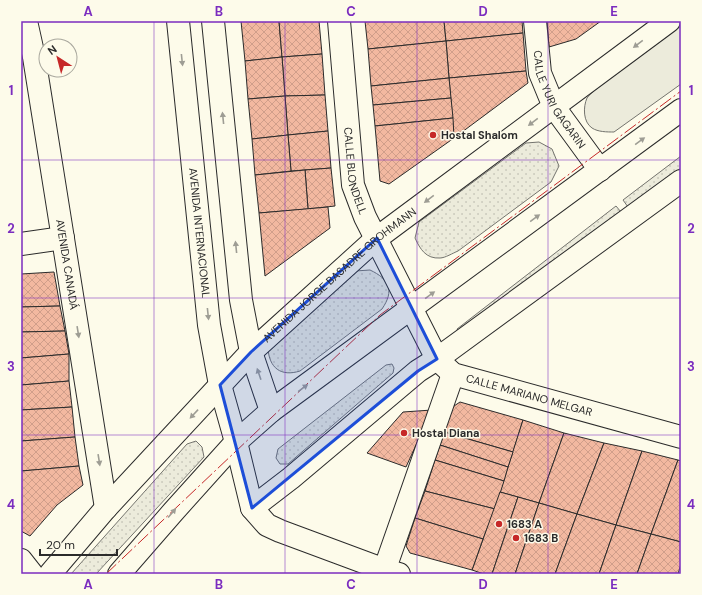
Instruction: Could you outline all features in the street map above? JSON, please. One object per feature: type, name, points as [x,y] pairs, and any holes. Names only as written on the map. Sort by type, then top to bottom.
[{"type":"main road","name":"AVENIDA CANADÁ","points":[[26,21],[34,57],[106,508]]},
{"type":"main road","name":"AVENIDA INTERNACIONAL","points":[[178,21],[209,325],[220,385],[252,508]]},
{"type":"main road","points":[[213,21],[241,300],[251,352],[271,411]]},
{"type":"main road","name":"CALLE BLONDELL","points":[[338,21],[353,185],[366,217],[412,308]]},
{"type":"main road","name":"CALLE YURI GAGARIN","points":[[535,21],[540,73],[554,107],[600,170]]},
{"type":"main road","name":"AVENIDA JORGE BASADRE GROHMANN","points":[[50,574],[106,508],[251,352],[377,238],[669,21]]},
{"type":"main road","points":[[119,574],[236,442],[271,411],[681,110]]},
{"type":"main road","points":[[453,374],[389,573],[280,532],[267,525],[252,508],[291,478],[418,371],[437,359],[681,181]]},
{"type":"main road","points":[[21,244],[63,238]]},
{"type":"main road","name":"CALLE MARIANO MELGAR","points":[[412,308],[437,359],[453,374],[678,433]]},
{"type":"main road","points":[[21,560],[32,574]]},
{"type":"highlighted area","points":[[377,238],[437,359],[418,371],[252,508],[220,385],[251,352]]},
{"type":"shaded area","points":[[681,26],[681,84],[614,132],[603,132],[592,128],[585,118],[584,110],[587,98],[596,89]]},
{"type":"shaded area","points":[[539,142],[552,149],[559,166],[551,182],[458,251],[440,258],[431,257],[424,252],[415,238],[419,222],[526,143]]},
{"type":"shaded area","points":[[681,156],[681,168],[628,207],[623,200]]},
{"type":"shaded area","points":[[616,206],[621,212],[459,333],[457,329]]},
{"type":"shaded area","points":[[370,270],[382,277],[388,286],[388,296],[382,309],[300,371],[287,373],[277,369],[271,361],[268,348],[355,271]]},
{"type":"shaded area","points":[[392,364],[394,368],[393,373],[288,464],[280,464],[276,458],[278,449],[386,365]]},
{"type":"shaded area","points":[[196,441],[202,447],[204,457],[96,574],[71,574],[187,444]]},
{"type":"building","points":[[241,21],[279,21],[282,57],[245,61]]},
{"type":"building","points":[[279,21],[319,21],[322,54],[282,57]]},
{"type":"building","points":[[365,21],[444,21],[446,41],[368,49]]},
{"type":"building","points":[[444,21],[522,21],[523,33],[446,41]]},
{"type":"building","points":[[547,21],[601,21],[576,39],[549,47]]},
{"type":"building","points":[[523,33],[526,71],[449,78],[446,41]]},
{"type":"building","points":[[446,41],[449,78],[371,86],[368,49]]},
{"type":"building","points":[[322,54],[325,95],[285,96],[282,57]]},
{"type":"building","points":[[282,57],[285,96],[248,99],[245,61]]},
{"type":"building","points":[[526,71],[528,83],[454,138],[449,78]]},
{"type":"building","points":[[449,78],[451,98],[373,105],[371,86]]},
{"type":"building","points":[[325,95],[328,131],[288,135],[285,96]]},
{"type":"building","points":[[285,96],[288,135],[252,139],[248,99]]},
{"type":"building","points":[[451,98],[453,118],[375,126],[373,105]]},
{"type":"building","points":[[453,118],[454,138],[389,184],[380,181],[375,126]]},
{"type":"building","points":[[328,131],[331,168],[291,171],[288,135]]},
{"type":"building","points":[[288,135],[291,171],[255,175],[252,139]]},
{"type":"building","points":[[331,168],[335,206],[308,209],[305,170]]},
{"type":"building","points":[[305,170],[308,209],[259,213],[255,175]]},
{"type":"building","points":[[328,207],[330,228],[265,276],[259,213]]},
{"type":"building","points":[[54,272],[60,306],[21,307],[21,274]]},
{"type":"building","points":[[60,306],[65,331],[21,332],[21,307]]},
{"type":"building","points":[[65,331],[69,354],[21,358],[21,332]]},
{"type":"building","points":[[69,354],[69,381],[21,385],[21,358]]},
{"type":"building","points":[[69,381],[72,407],[21,410],[21,385]]},
{"type":"building","points":[[460,402],[523,420],[513,452],[444,432],[451,408]]},
{"type":"building","points":[[72,407],[75,437],[21,441],[21,410]]},
{"type":"building","name":"Hostal Diana","points":[[432,410],[406,467],[367,453],[403,412]]},
{"type":"building","points":[[523,420],[564,433],[539,503],[500,492]]},
{"type":"building","points":[[444,432],[513,452],[508,467],[440,445]]},
{"type":"building","points":[[564,433],[604,443],[577,514],[539,503]]},
{"type":"building","points":[[75,437],[79,466],[22,471],[21,441]]},
{"type":"building","points":[[604,443],[642,451],[616,525],[577,514]]},
{"type":"building","points":[[440,445],[508,467],[504,481],[435,460]]},
{"type":"building","points":[[642,451],[678,460],[651,534],[616,525]]},
{"type":"building","points":[[435,460],[504,481],[495,509],[425,491]]},
{"type":"building","points":[[678,460],[681,461],[681,542],[651,534]]},
{"type":"building","points":[[79,466],[83,485],[57,505],[30,536],[21,531],[21,471]]},
{"type":"building","points":[[425,491],[495,509],[483,539],[415,518]]},
{"type":"building","name":"1683 A","points":[[500,492],[518,497],[492,574],[484,574],[472,570]]},
{"type":"building","name":"1683 B","points":[[518,497],[539,503],[515,574],[492,574]]},
{"type":"building","points":[[539,503],[577,514],[555,574],[515,574]]},
{"type":"building","points":[[577,514],[616,525],[599,574],[555,574]]},
{"type":"building","points":[[415,518],[483,539],[472,570],[410,553],[406,546]]},
{"type":"building","points":[[616,525],[651,534],[637,574],[599,574]]},
{"type":"building","points":[[651,534],[681,542],[681,564],[678,574],[637,574]]},
{"type":"power","points":[[106,574],[380,315],[681,91]]},
{"type":"place","name":"Hostal Shalom","points":[[433,135]]},
{"type":"place","name":"Hostal Diana","points":[[404,433]]},
{"type":"place","name":"1683 A","points":[[499,524]]},
{"type":"place","name":"1683 B","points":[[516,538]]}]
